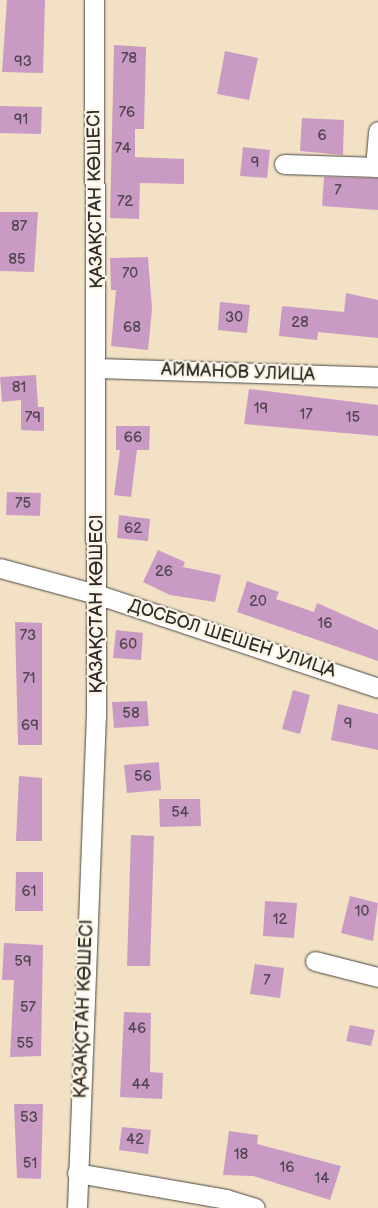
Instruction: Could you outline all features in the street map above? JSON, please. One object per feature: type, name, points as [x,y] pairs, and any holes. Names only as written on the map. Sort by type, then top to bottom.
[{"type":"street","name":"ҚАЗАҚСТАН КӨШЕСІ","points":[[77,1208],[96,717],[98,368],[94,0]]},
{"type":"street","points":[[284,164],[376,167],[378,131]]},
{"type":"street","name":"АЙМАНОВ УЛИЦА","points":[[98,368],[378,377]]},
{"type":"street","name":"ДОСБОЛ ШЕШЕН УЛИЦА","points":[[0,568],[96,594],[378,688]]},
{"type":"street","points":[[315,961],[378,977]]},
{"type":"street","points":[[77,1173],[226,1199],[255,1208]]},
{"type":"building","points":[[7,0],[45,0],[43,73],[2,72]]},
{"type":"building","points":[[114,45],[146,47],[144,129],[135,129],[135,157],[184,159],[184,184],[140,183],[139,219],[110,218]]},
{"type":"building","points":[[225,51],[258,58],[249,100],[217,94]]},
{"type":"building","points":[[0,106],[42,107],[41,134],[0,133]]},
{"type":"building","points":[[302,118],[344,120],[343,155],[300,151]]},
{"type":"building","points":[[243,147],[270,150],[267,178],[240,176]]},
{"type":"building","points":[[324,177],[378,178],[378,210],[322,206]]},
{"type":"building","points":[[0,212],[38,212],[34,272],[0,271]]},
{"type":"building","points":[[148,257],[152,309],[148,350],[111,346],[116,290],[111,290],[110,258]]},
{"type":"building","points":[[346,293],[378,300],[378,338],[318,332],[317,340],[279,336],[282,306],[344,312]]},
{"type":"building","points":[[220,302],[250,305],[247,333],[218,330]]},
{"type":"building","points":[[36,375],[38,407],[44,407],[44,431],[21,430],[21,400],[2,402],[0,377]]},
{"type":"building","points":[[249,389],[378,405],[378,436],[244,424]]},
{"type":"building","points":[[116,426],[150,426],[149,450],[137,450],[131,497],[114,495],[120,450],[116,450]]},
{"type":"building","points":[[7,492],[41,493],[40,516],[6,515]]},
{"type":"building","points":[[119,515],[150,519],[148,541],[117,538]]},
{"type":"building","points":[[158,550],[185,562],[183,567],[221,575],[215,602],[170,595],[143,582]]},
{"type":"building","points":[[247,581],[279,592],[276,599],[314,612],[317,603],[378,630],[378,661],[237,612]]},
{"type":"building","points":[[15,622],[42,623],[42,745],[18,745]]},
{"type":"building","points":[[116,630],[143,633],[141,660],[113,658]]},
{"type":"building","points":[[293,690],[310,695],[300,734],[282,729]]},
{"type":"building","points":[[147,701],[149,726],[114,728],[112,702]]},
{"type":"building","points":[[338,704],[378,714],[378,750],[331,740]]},
{"type":"building","points":[[159,762],[161,790],[127,793],[124,765]]},
{"type":"building","points":[[19,776],[42,778],[42,841],[16,841]]},
{"type":"building","points":[[159,799],[200,799],[201,826],[160,827]]},
{"type":"building","points":[[131,835],[154,836],[150,966],[127,966]]},
{"type":"building","points":[[16,872],[43,872],[43,911],[15,911]]},
{"type":"building","points":[[350,896],[378,903],[373,941],[341,933]]},
{"type":"building","points":[[265,901],[297,903],[294,938],[263,936]]},
{"type":"building","points":[[4,943],[43,945],[41,1056],[10,1057],[14,980],[2,980]]},
{"type":"building","points":[[255,964],[284,968],[280,998],[250,994]]},
{"type":"building","points":[[124,1012],[151,1013],[150,1072],[163,1073],[162,1099],[120,1097]]},
{"type":"building","points":[[350,1025],[375,1030],[371,1046],[346,1041]]},
{"type":"building","points":[[14,1104],[43,1104],[41,1179],[17,1178]]},
{"type":"building","points":[[122,1127],[151,1130],[148,1154],[119,1150]]},
{"type":"building","points":[[229,1131],[258,1135],[257,1144],[341,1166],[330,1200],[253,1176],[223,1175]]}]
